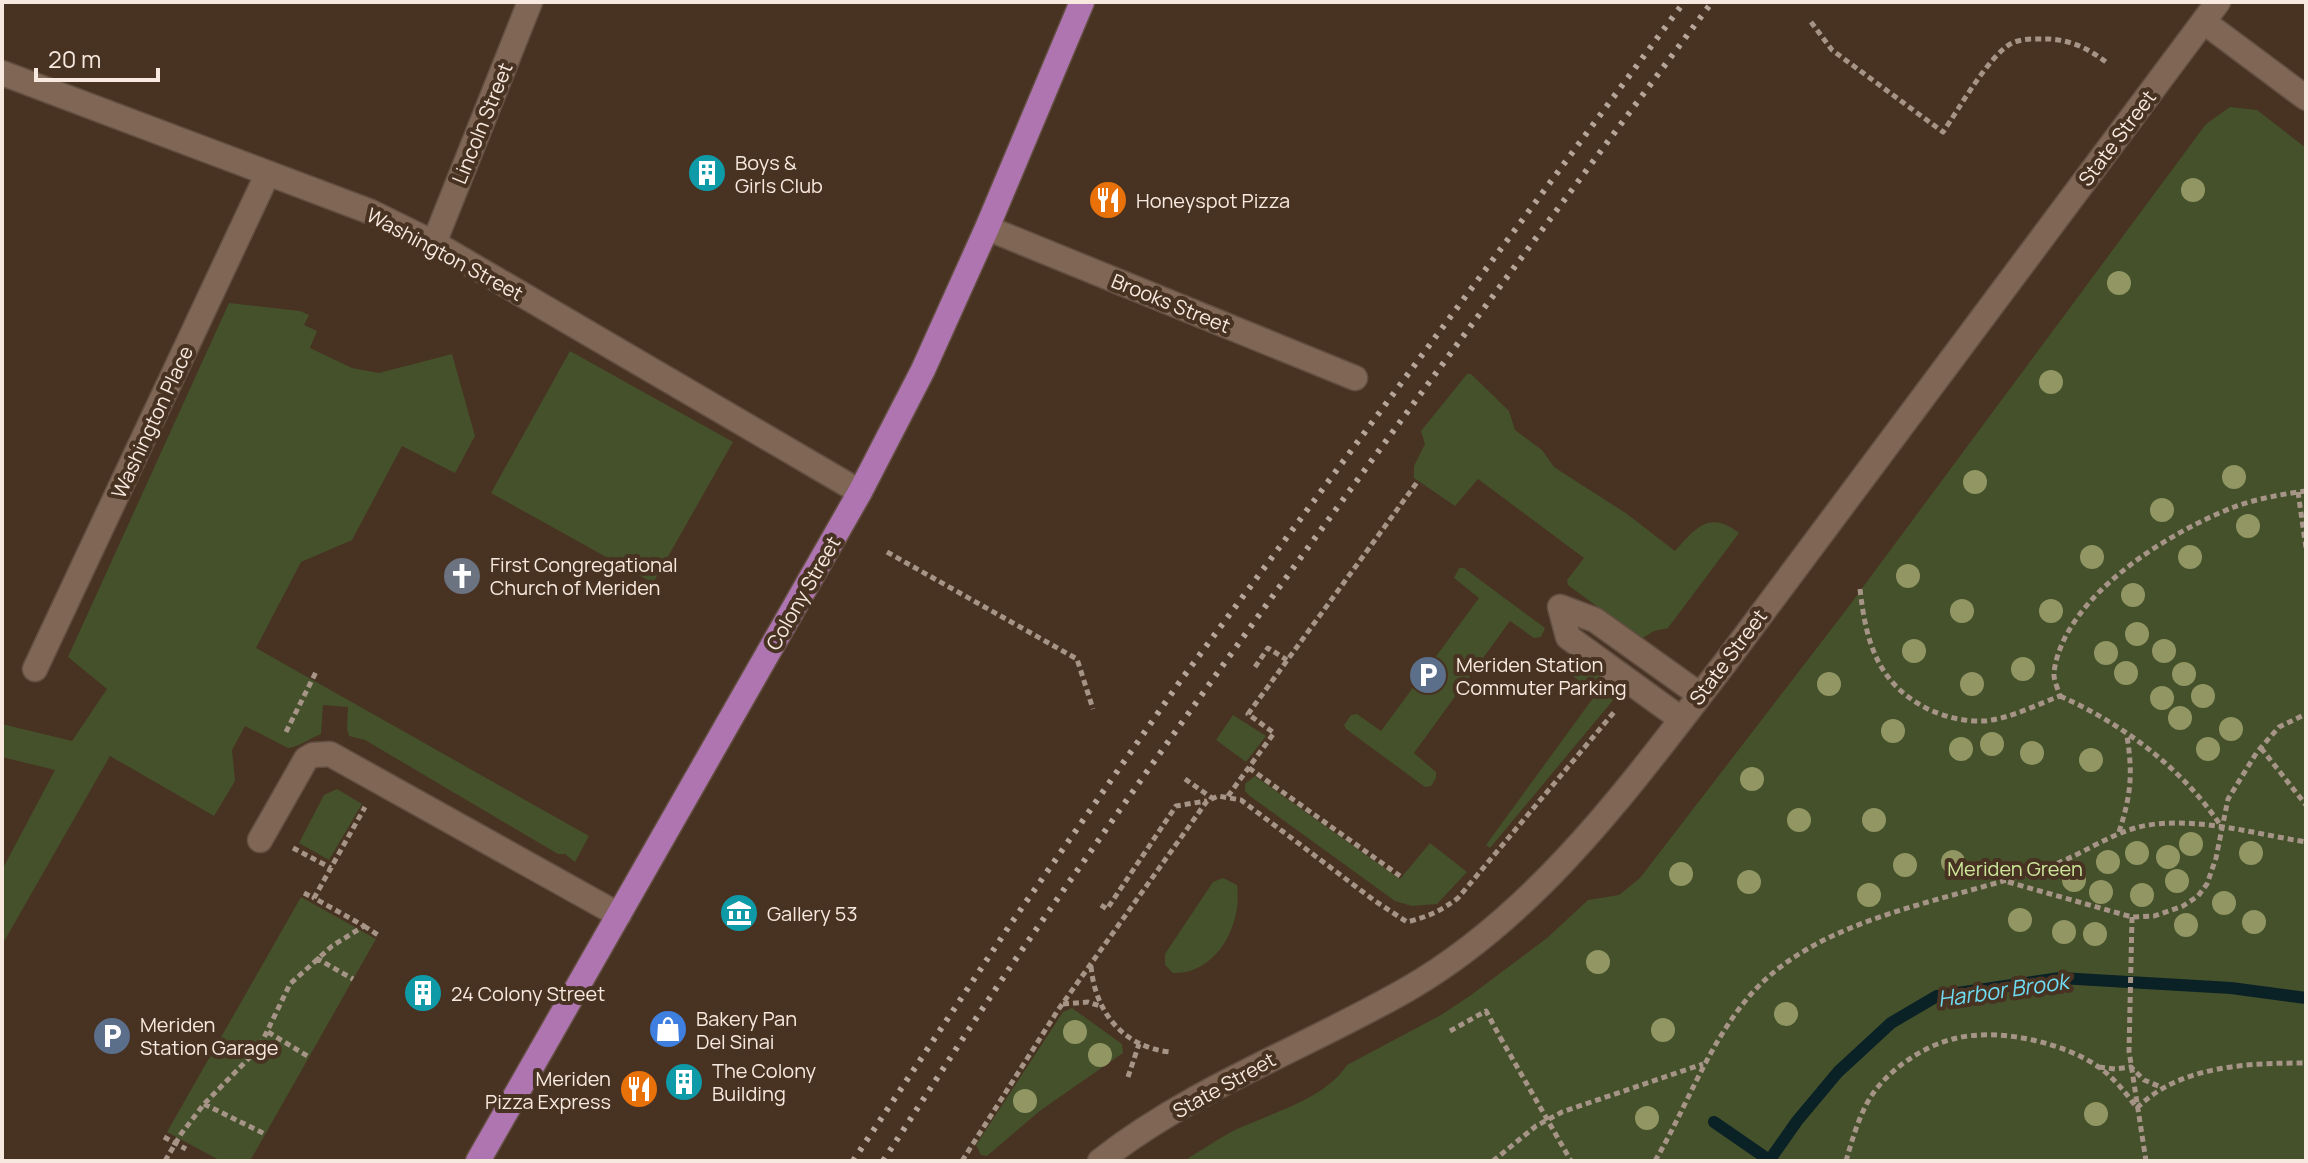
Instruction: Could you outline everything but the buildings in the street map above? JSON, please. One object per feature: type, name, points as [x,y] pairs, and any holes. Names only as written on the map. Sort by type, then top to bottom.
[{"type":"main road","name":"Colony Street","points":[[478,1161],[860,492],[923,370],[987,228],[1082,2]]},
{"type":"street","name":"Lincoln Street","points":[[434,243],[530,2]]},
{"type":"street","name":"State Street","points":[[1100,1161],[1138,1133],[1214,1088],[1408,990],[1471,946],[1558,868],[1700,695],[2218,2]]},
{"type":"street","points":[[2204,22],[2306,98]]},
{"type":"street","name":"Washington Street","points":[[2,73],[371,212],[434,243],[860,492]]},
{"type":"street","name":"Washington Place","points":[[35,669],[268,173]]},
{"type":"street","name":"Brooks Street","points":[[987,228],[1355,378]]},
{"type":"street","points":[[1681,719],[1568,637],[1560,607],[1595,620],[1700,695]]},
{"type":"street","points":[[260,840],[306,759],[313,755],[330,754],[619,915]]},
{"type":"path","points":[[1811,22],[1832,50],[1943,132],[1994,58],[2013,43],[2031,39],[2064,41],[2082,46],[2106,62]]},
{"type":"path","points":[[1228,796],[1274,733],[1248,714],[1418,481]]},
{"type":"path","points":[[2060,696],[2053,674],[2065,640],[2079,615],[2121,572],[2165,541],[2235,507],[2306,491]]},
{"type":"path","points":[[2298,492],[2306,548]]},
{"type":"path","points":[[887,552],[1077,659],[1093,709]]},
{"type":"path","points":[[1860,589],[1863,615],[1880,669],[1893,686],[1911,701],[1962,720],[1985,721],[2060,696],[2087,708],[2177,772],[2222,827]]},
{"type":"path","points":[[1255,667],[1268,648],[1287,660]]},
{"type":"path","points":[[280,744],[317,670]]},
{"type":"path","points":[[1101,905],[1107,909],[1176,806],[1228,796],[1253,807],[1407,922],[1424,918],[1441,911],[1458,898],[1616,710]]},
{"type":"path","points":[[2007,882],[2132,917],[2154,916],[2183,906],[2198,896],[2207,884],[2216,858],[2228,799],[2261,748],[2279,727],[2306,714]]},
{"type":"path","points":[[2119,833],[2131,785],[2127,736]]},
{"type":"path","points":[[2261,748],[2306,805]]},
{"type":"path","points":[[1249,768],[1400,876]]},
{"type":"path","points":[[1185,779],[1210,800]]},
{"type":"path","points":[[314,898],[369,800]]},
{"type":"path","points":[[962,1161],[1063,1004],[1210,800]]},
{"type":"path","points":[[1655,1161],[1715,1043],[1752,992],[1785,963],[1836,934],[1896,913],[2007,882],[2063,862],[2119,833],[2151,824],[2188,821],[2306,842]]},
{"type":"path","points":[[289,845],[331,868]]},
{"type":"path","points":[[304,893],[378,935]]},
{"type":"path","points":[[2132,917],[2131,1067],[2146,1161]]},
{"type":"path","points":[[165,1161],[204,1104],[240,1070],[268,1032],[290,984],[316,958],[364,926]]},
{"type":"path","points":[[316,958],[353,979]]},
{"type":"path","points":[[1091,965],[1093,987],[1101,1006],[1118,1030],[1152,1050],[1170,1052]]},
{"type":"path","points":[[1063,1004],[1076,1001],[1101,1006]]},
{"type":"path","points":[[1450,1031],[1486,1011],[1571,1161]]},
{"type":"path","points":[[268,1032],[309,1057]]},
{"type":"path","points":[[1846,1161],[1867,1105],[1878,1088],[1911,1058],[1955,1038],[1979,1035],[2023,1038],[2064,1048],[2098,1066],[2118,1083],[2137,1108]]},
{"type":"path","points":[[1128,1077],[1139,1044]]},
{"type":"path","points":[[2137,1108],[2161,1087],[2212,1070],[2269,1063],[2306,1063]]},
{"type":"path","points":[[1493,1161],[1536,1126],[1562,1112],[1703,1064]]},
{"type":"path","points":[[2098,1066],[2115,1069],[2131,1067]]},
{"type":"path","points":[[2131,1067],[2144,1080],[2161,1087]]},
{"type":"path","points":[[204,1104],[265,1134]]},
{"type":"path","points":[[164,1137],[186,1149]]},
{"type":"green space","name":"Meriden Green","points":[[2230,107],[2257,110],[2306,148],[2306,1161],[1184,1161],[1233,1131],[1311,1097],[1325,1088],[1347,1065],[1441,1015],[1471,995],[1547,938],[1588,900],[1619,895],[1640,878],[1843,614],[2206,124]]},
{"type":"green space","points":[[229,303],[300,311],[309,315],[304,325],[317,331],[310,348],[352,368],[379,373],[452,354],[475,436],[455,473],[402,446],[352,540],[301,562],[256,648],[589,836],[575,862],[565,854],[558,854],[365,740],[349,736],[348,707],[323,705],[321,734],[292,747],[288,748],[245,726],[232,750],[235,781],[214,816],[110,756],[2,945],[2,870],[55,770],[2,757],[2,724],[72,741],[107,689],[68,657]]},
{"type":"green space","points":[[570,351],[733,442],[653,583],[491,493]]},
{"type":"green space","points":[[1467,374],[1471,374],[1509,411],[1515,430],[1542,450],[1554,467],[1627,514],[1675,551],[1697,529],[1711,523],[1728,526],[1739,533],[1668,628],[1654,631],[1641,639],[1568,585],[1567,580],[1584,558],[1478,479],[1455,506],[1414,478],[1414,466],[1425,444],[1421,431]]},
{"type":"green space","points":[[1459,568],[1464,568],[1545,628],[1541,637],[1534,638],[1510,621],[1414,753],[1436,772],[1431,786],[1425,787],[1344,725],[1351,715],[1357,714],[1381,731],[1479,598],[1454,578]]},
{"type":"green space","points":[[1579,662],[1584,662],[1613,684],[1619,693],[1490,848],[1486,845],[1596,694],[1573,676],[1572,671]]},
{"type":"green space","points":[[1233,715],[1266,736],[1246,762],[1216,740]]},
{"type":"green space","points":[[1255,776],[1400,879],[1430,843],[1467,872],[1437,904],[1412,906],[1395,901],[1250,796],[1245,791],[1245,784]]},
{"type":"green space","points":[[337,789],[362,804],[329,860],[299,843],[324,795]]},
{"type":"green space","points":[[1223,878],[1237,885],[1238,900],[1236,915],[1224,944],[1202,965],[1173,973],[1165,965],[1165,954],[1213,882]]},
{"type":"green space","points":[[301,897],[376,939],[250,1161],[221,1161],[167,1132]]},
{"type":"green space","points":[[1072,1008],[1122,1044],[1123,1053],[1041,1110],[987,1156],[981,1155],[976,1145],[1063,1012]]},
{"type":"waterway","name":"Harbor Brook","points":[[1769,1161],[1838,1072],[1891,1023],[1937,996],[2060,978],[2231,988],[2306,998]]},
{"type":"waterway","points":[[1714,1122],[1769,1160]]},
{"type":"railway","points":[[853,1161],[1012,922],[1181,680],[1684,2]]},
{"type":"railway","points":[[883,1161],[1014,962],[1199,698],[1712,2]]},
{"type":"place","name":"Boys & Girls Club","points":[[707,173]]},
{"type":"place","name":"Honeyspot Pizza","points":[[1108,200]]},
{"type":"place","name":"First Congregational Church of Meriden","points":[[462,576]]},
{"type":"place","name":"Meriden Station Commuter Parking","points":[[1428,675]]},
{"type":"place","name":"Gallery 53","points":[[739,913]]},
{"type":"place","name":"24 Colony Street","points":[[423,993]]},
{"type":"place","name":"Bakery Pan Del Sinai","points":[[668,1029]]},
{"type":"place","name":"Meriden Station Garage","points":[[112,1036]]},
{"type":"place","name":"The Colony Building","points":[[684,1082]]},
{"type":"place","name":"Meriden Pizza Express","points":[[639,1089]]}]
